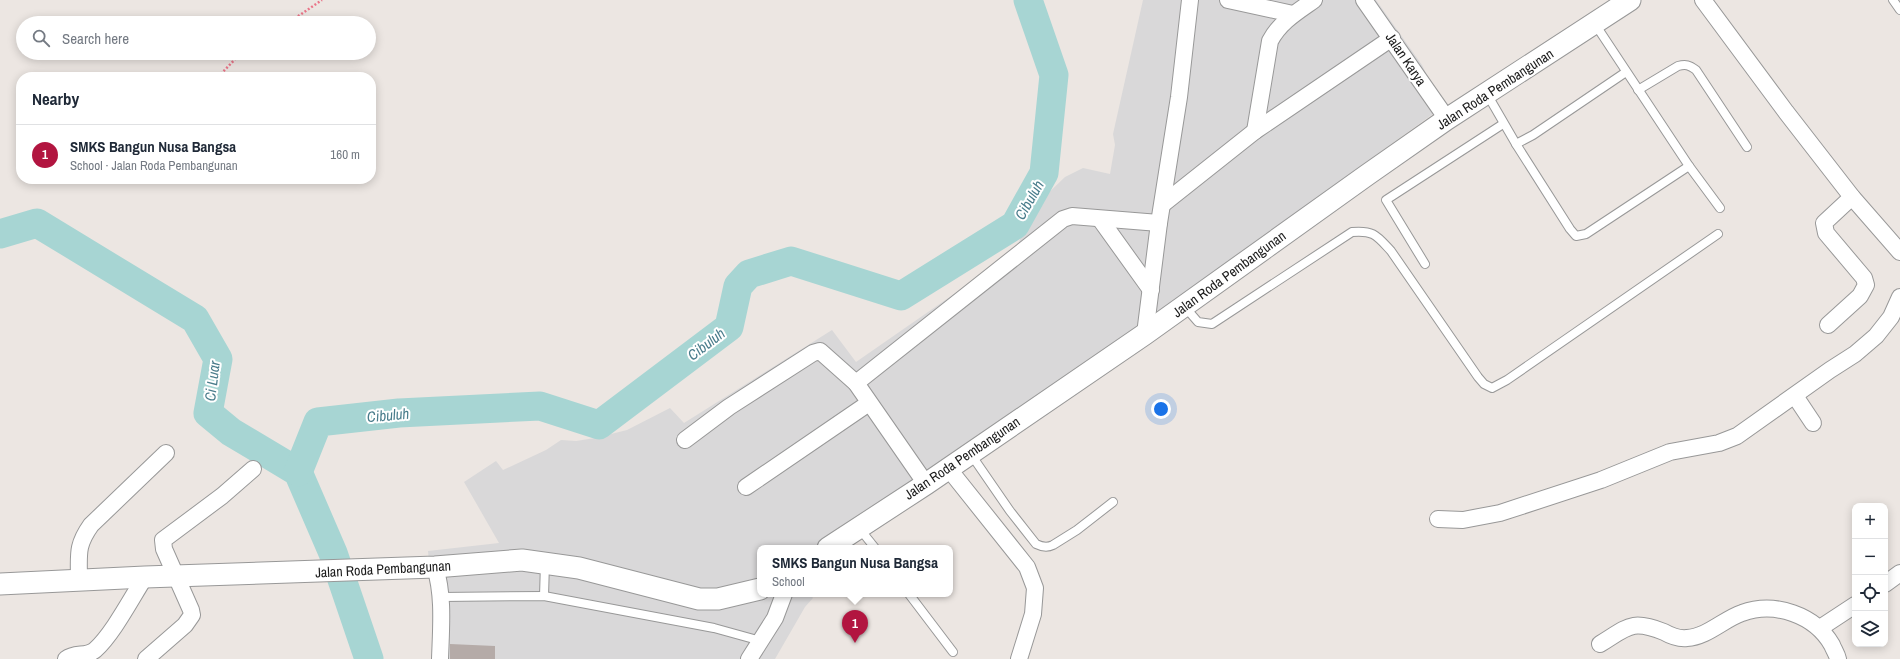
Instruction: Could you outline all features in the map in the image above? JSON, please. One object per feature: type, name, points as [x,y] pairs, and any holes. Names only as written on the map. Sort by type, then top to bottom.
[{"type":"street","points":[[1145,334],[1159,223],[1180,97],[1190,0]]},
{"type":"street","points":[[1228,0],[1294,14]]},
{"type":"street","points":[[1255,131],[1270,41],[1274,33],[1294,14],[1314,0]]},
{"type":"street","name":"Jalan Karya","points":[[1364,0],[1392,38],[1447,119]]},
{"type":"street","name":"Jalan Roda Pembangunan","points":[[832,545],[926,484],[969,453],[1145,334],[1447,119],[1630,0]]},
{"type":"street","points":[[1703,0],[1786,112],[1852,197],[1900,252]]},
{"type":"street","points":[[1163,204],[1255,131],[1392,38]]},
{"type":"street","points":[[1828,325],[1860,296],[1866,285],[1864,278],[1826,232],[1824,223],[1852,197]]},
{"type":"street","points":[[856,383],[1063,219],[1072,216],[1159,223]]},
{"type":"street","points":[[1100,219],[1151,290]]},
{"type":"street","points":[[1438,519],[1463,520],[1500,513],[1602,480],[1670,452],[1719,443],[1737,436],[1855,354],[1876,336],[1890,317],[1900,297]]},
{"type":"street","points":[[685,440],[728,407],[817,352],[825,354],[856,383],[868,403],[926,484]]},
{"type":"street","points":[[1795,396],[1813,423]]},
{"type":"street","points":[[746,487],[868,403]]},
{"type":"street","points":[[79,580],[79,549],[82,538],[92,525],[166,453]]},
{"type":"street","points":[[948,468],[1027,567],[1035,588],[1033,614],[1019,659]]},
{"type":"street","points":[[146,659],[185,625],[192,615],[164,549],[163,540],[222,496],[253,469]]},
{"type":"street","name":"Jalan Roda Pembangunan","points":[[0,584],[145,577],[435,567],[506,560],[545,563],[580,568],[699,599],[725,598],[757,590]]},
{"type":"street","points":[[435,567],[440,583],[441,597],[440,659]]},
{"type":"street","points":[[1888,582],[1900,573]]},
{"type":"street","points":[[66,659],[76,655],[87,655],[95,650],[109,634],[145,577]]},
{"type":"street","points":[[749,659],[782,604],[783,597]]},
{"type":"street","points":[[1820,628],[1852,607]]},
{"type":"street","points":[[1600,644],[1634,625],[1648,625],[1676,638],[1688,638],[1704,633],[1735,616],[1761,609],[1774,609],[1807,618],[1820,628],[1829,640],[1838,659]]},
{"type":"lane","points":[[1893,0],[1900,10]]},
{"type":"lane","points":[[1594,24],[1689,166],[1720,208]]},
{"type":"lane","points":[[1638,90],[1678,66],[1686,64],[1690,65],[1696,70],[1747,147]]},
{"type":"lane","points":[[1516,144],[1533,135],[1626,72]]},
{"type":"lane","points":[[1486,94],[1503,124],[1570,229],[1576,236],[1586,234],[1689,166]]},
{"type":"lane","points":[[1425,264],[1386,200],[1503,124]]},
{"type":"lane","points":[[1185,306],[1198,322],[1212,324],[1352,232],[1366,231],[1377,236],[1391,252],[1478,377],[1484,384],[1492,388],[1507,380],[1718,234]]},
{"type":"lane","points":[[969,453],[1010,511],[1036,544],[1041,547],[1049,547],[1053,545],[1077,530],[1113,502]]},
{"type":"lane","points":[[859,527],[873,545]]},
{"type":"lane","points":[[544,596],[545,563]]},
{"type":"lane","points":[[441,597],[544,596],[714,628],[761,641]]},
{"type":"lane","points":[[911,597],[953,652]]},
{"type":"path","points":[[298,16],[322,0]]},
{"type":"path","points":[[223,72],[234,60]]},
{"type":"shaded area","points":[[1143,0],[1376,0],[1422,65],[1440,102],[1444,106],[1141,324],[818,545],[757,545],[757,597],[813,598],[805,607],[775,659],[432,659],[432,593],[428,551],[499,543],[464,482],[496,461],[503,470],[546,450],[561,440],[576,441],[627,430],[670,408],[684,423],[832,330],[856,362],[1013,253],[1019,242],[1027,220],[1040,201],[1065,177],[1083,168],[1110,174],[1115,145],[1113,134]]},
{"type":"building","points":[[450,644],[495,646],[495,659],[450,659]]},
{"type":"waterway","name":"Cibuluh","points":[[298,472],[318,422],[399,413],[540,406],[599,425],[729,327],[738,286],[749,274],[791,261],[901,296],[1015,225],[1044,173],[1054,75],[1028,0]]},
{"type":"waterway","name":"Ci Luar","points":[[0,234],[37,223],[195,319],[218,359],[208,413],[231,432],[298,472],[333,553],[369,659]]},
{"type":"place","name":"SMKS Bangun Nusa Bangsa","points":[[855,643]]}]
